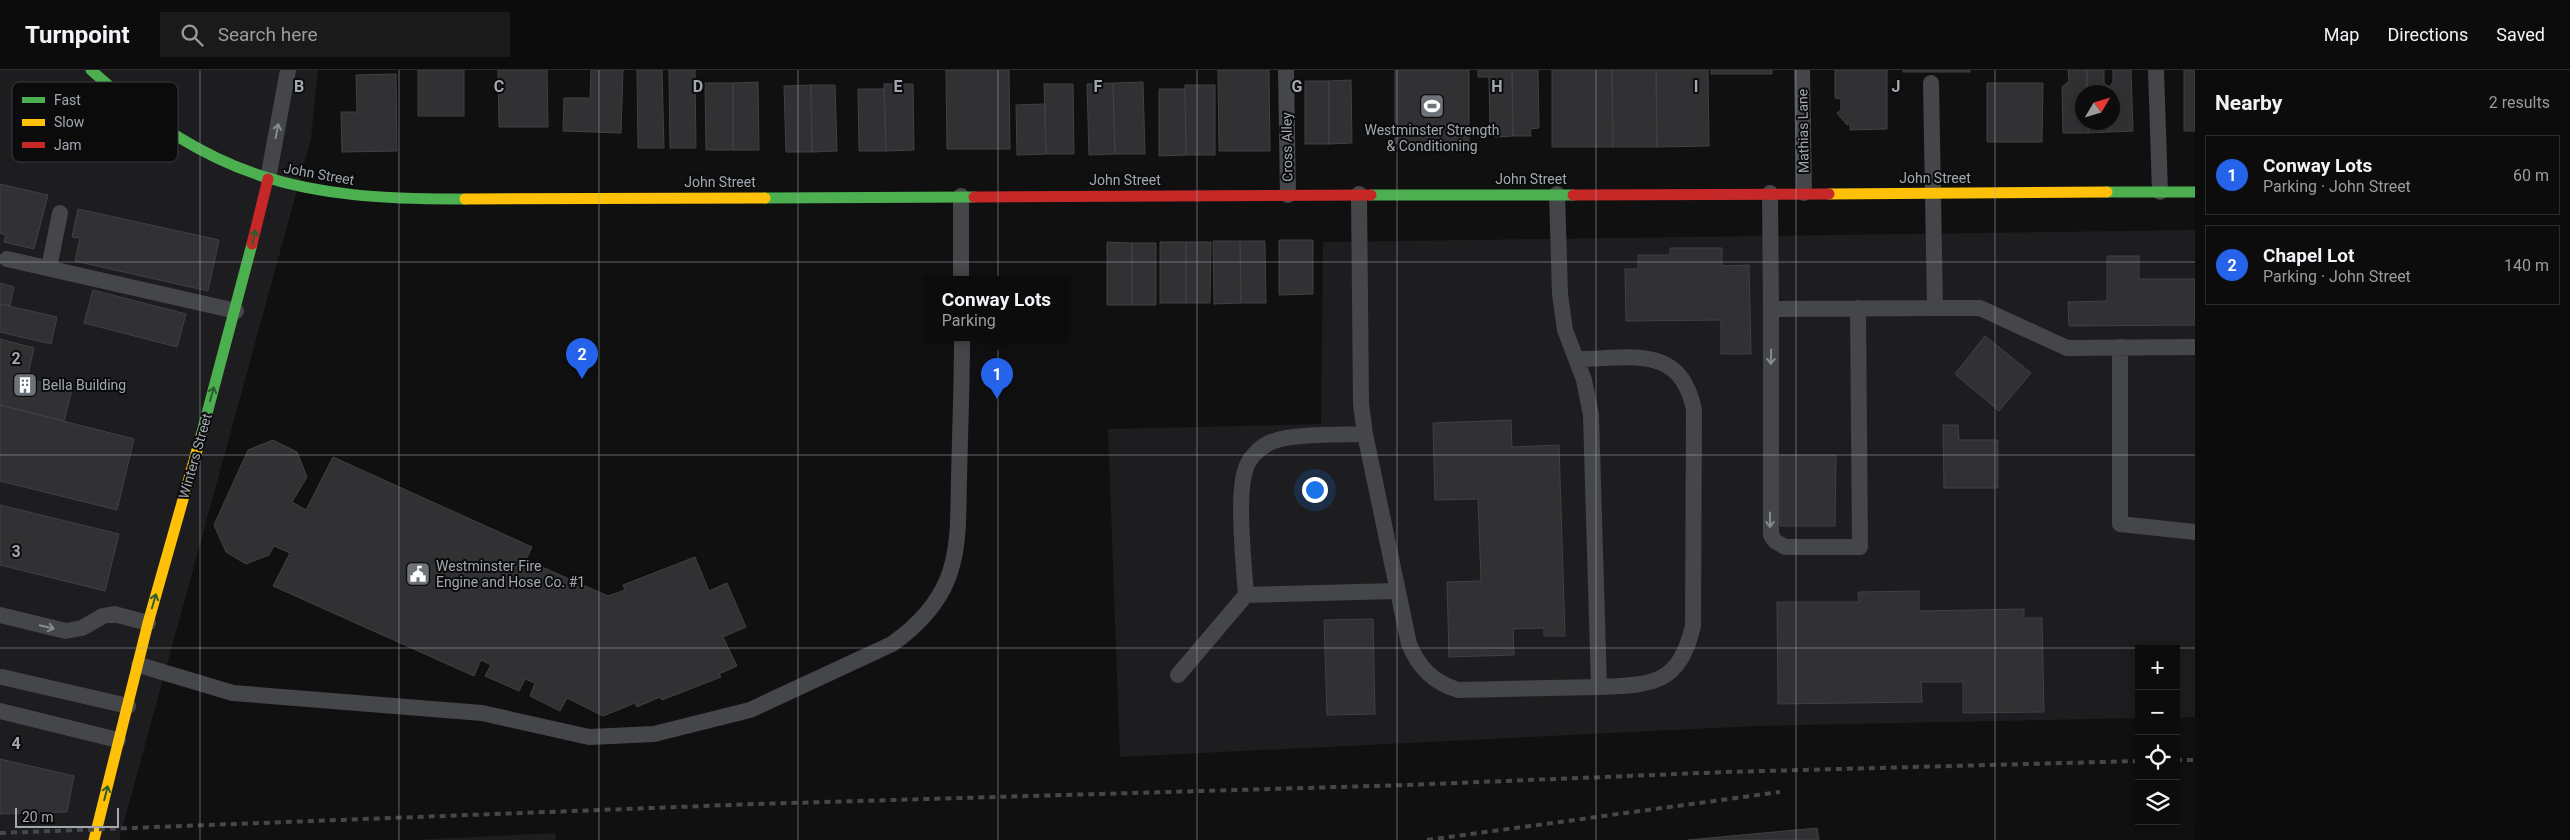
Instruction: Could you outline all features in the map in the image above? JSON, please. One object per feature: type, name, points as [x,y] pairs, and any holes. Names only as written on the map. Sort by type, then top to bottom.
[{"type":"street","name":"John Street","points":[[91,70],[104,82]]},
{"type":"street","name":"John Street","points":[[178,139],[234,168],[268,179],[322,192],[384,197],[526,199],[1804,192],[2195,192]]},
{"type":"street","name":"Winters Street","points":[[94,840],[148,623],[236,311],[268,179]]},
{"type":"lane","name":"Winters Street","points":[[268,179],[288,70]]},
{"type":"lane","name":"Cross Alley","points":[[1286,70],[1288,195]]},
{"type":"lane","name":"Mathias Lane","points":[[1802,70],[1804,192]]},
{"type":"lane","points":[[2156,70],[2160,192]]},
{"type":"lane","points":[[1931,83],[1931,193],[1935,308]]},
{"type":"lane","points":[[1770,193],[1772,309],[1771,535],[1775,541],[1785,547],[1860,547],[1858,308]]},
{"type":"lane","points":[[1359,194],[1361,404],[1364,434],[1409,644],[1416,661],[1428,675],[1442,685],[1458,690],[1639,685],[1660,679],[1676,667],[1687,649],[1693,626],[1694,410],[1690,391],[1681,375],[1668,364],[1652,358],[1577,359]]},
{"type":"lane","points":[[1557,194],[1560,294],[1565,330],[1584,380],[1591,415],[1599,687]]},
{"type":"lane","points":[[961,196],[961,276]]},
{"type":"lane","points":[[50,268],[60,213]]},
{"type":"lane","points":[[7,259],[236,311]]},
{"type":"lane","points":[[1772,309],[1980,308],[2067,348],[2195,347]]},
{"type":"lane","points":[[139,665],[233,693],[482,712],[588,737],[654,734],[750,710],[892,644],[908,632],[926,614],[938,598],[953,562],[957,528],[962,341]]},
{"type":"lane","points":[[2120,347],[2120,524],[2195,532]]},
{"type":"lane","points":[[1178,675],[1246,595],[1242,485],[1246,467],[1256,452],[1269,442],[1287,438],[1364,434]]},
{"type":"lane","points":[[1246,595],[1397,590]]},
{"type":"lane","points":[[0,615],[66,631],[82,628],[103,616],[114,614],[148,623]]},
{"type":"lane","points":[[2,676],[128,706]]},
{"type":"lane","points":[[0,711],[118,740]]},
{"type":"shaded area","points":[[0,70],[318,70],[311,139],[119,840],[0,840]]},
{"type":"shaded area","points":[[2195,230],[2195,717],[2180,718],[2180,645],[2135,645],[2135,718],[1755,726],[1120,757],[1108,429],[1321,424],[1323,242]]},
{"type":"shaded area","points":[[555,833],[556,840],[413,840]]},
{"type":"building","points":[[418,70],[464,70],[464,116],[418,116]]},
{"type":"building","points":[[498,70],[547,70],[548,127],[499,127]]},
{"type":"building","points":[[591,70],[623,70],[621,133],[563,131],[564,98],[590,98]]},
{"type":"building","points":[[637,70],[662,70],[664,148],[638,148]]},
{"type":"building","points":[[669,70],[695,70],[696,148],[670,148]]},
{"type":"building","points":[[946,70],[1009,70],[1010,149],[947,149]]},
{"type":"building","points":[[1218,70],[1269,70],[1270,151],[1219,151]]},
{"type":"building","name":"Westminster Strength & Conditioning","points":[[1395,70],[1469,70],[1469,142],[1395,143]]},
{"type":"building","points":[[1478,70],[1512,70],[1513,136],[1495,137],[1495,128],[1490,128],[1489,77],[1478,77]]},
{"type":"building","points":[[1512,70],[1538,70],[1539,128],[1530,129],[1531,136],[1513,136]]},
{"type":"building","points":[[1552,70],[1612,70],[1613,147],[1552,147]]},
{"type":"building","points":[[1612,70],[1656,70],[1657,147],[1613,147]]},
{"type":"building","points":[[1656,70],[1708,70],[1709,146],[1657,147]]},
{"type":"building","points":[[1711,70],[1772,70],[1772,74],[1711,74]]},
{"type":"building","points":[[1835,70],[1887,70],[1887,129],[1850,130],[1850,123],[1847,125],[1837,113],[1841,110],[1841,99],[1835,98]]},
{"type":"building","points":[[1903,70],[1970,70],[1970,72],[1903,72]]},
{"type":"building","points":[[2068,70],[2087,70],[2087,85],[2075,85],[2075,130],[2088,130],[2088,133],[2063,133],[2062,87],[2069,81]]},
{"type":"building","points":[[2087,70],[2104,70],[2104,83],[2106,85],[2087,85]]},
{"type":"building","points":[[2113,70],[2131,70],[2133,131],[2110,132],[2110,130],[2120,130],[2120,85],[2111,85],[2113,82]]},
{"type":"building","points":[[2184,70],[2195,70],[2195,131],[2184,131]]},
{"type":"building","points":[[396,74],[397,151],[342,152],[341,112],[357,112],[356,75]]},
{"type":"building","points":[[1351,80],[1352,143],[1329,144],[1329,81]]},
{"type":"building","points":[[1305,81],[1329,81],[1329,144],[1305,144]]},
{"type":"building","points":[[758,82],[759,150],[733,150],[733,83]]},
{"type":"building","points":[[1143,82],[1145,154],[1115,154],[1113,83]]},
{"type":"building","points":[[705,83],[733,83],[733,150],[706,150]]},
{"type":"building","points":[[1113,83],[1115,154],[1089,155],[1087,84]]},
{"type":"building","points":[[1987,83],[2043,83],[2042,142],[1987,142]]},
{"type":"building","points":[[884,84],[913,84],[914,150],[886,151]]},
{"type":"building","points":[[1044,84],[1073,84],[1074,154],[1046,154]]},
{"type":"building","points":[[811,85],[812,152],[786,152],[784,86]]},
{"type":"building","points":[[811,85],[835,85],[837,151],[812,152]]},
{"type":"building","points":[[1185,85],[1215,85],[1215,155],[1186,155]]},
{"type":"building","points":[[858,89],[884,89],[886,151],[859,151]]},
{"type":"building","points":[[1159,89],[1185,89],[1186,155],[1159,156]]},
{"type":"building","points":[[1045,104],[1046,154],[1017,155],[1016,105]]},
{"type":"building","points":[[2088,130],[2110,130],[2110,132],[2088,133]]},
{"type":"building","points":[[0,184],[48,195],[34,249],[4,242],[6,235],[0,233]]},
{"type":"building","points":[[78,209],[219,240],[208,291],[75,261],[80,238],[72,237]]},
{"type":"building","points":[[1279,240],[1313,240],[1313,294],[1279,295]]},
{"type":"building","points":[[1213,241],[1240,241],[1241,303],[1214,304]]},
{"type":"building","points":[[1240,241],[1265,241],[1266,303],[1241,303]]},
{"type":"building","points":[[1107,242],[1132,243],[1132,305],[1107,305]]},
{"type":"building","points":[[1160,242],[1186,242],[1186,303],[1160,303]]},
{"type":"building","points":[[1186,242],[1211,242],[1210,303],[1186,303]]},
{"type":"building","points":[[1132,243],[1156,243],[1156,305],[1132,305]]},
{"type":"building","points":[[1670,248],[1722,248],[1722,266],[1749,265],[1751,354],[1721,354],[1721,320],[1626,321],[1625,269],[1638,269],[1638,255],[1670,255]]},
{"type":"building","points":[[2107,256],[2139,256],[2139,279],[2195,279],[2195,325],[2069,326],[2068,302],[2107,301]]},
{"type":"building","points":[[0,283],[14,287],[10,306],[0,304]]},
{"type":"building","points":[[93,290],[186,314],[177,347],[84,323]]},
{"type":"building","points":[[0,304],[57,317],[51,344],[0,332]]},
{"type":"building","points":[[1985,336],[2031,373],[1999,411],[1955,374]]},
{"type":"building","name":"Bella Building","points":[[0,339],[34,348],[27,379],[72,390],[64,421],[0,405]]},
{"type":"building","points":[[0,405],[134,439],[117,510],[0,481]]},
{"type":"building","points":[[1511,420],[1512,447],[1559,445],[1565,636],[1544,636],[1544,628],[1513,629],[1514,655],[1449,657],[1447,582],[1481,581],[1478,499],[1435,500],[1433,423]]},
{"type":"building","points":[[1943,425],[1958,425],[1959,440],[1998,440],[1998,488],[1944,488]]},
{"type":"building","name":"Westminster Fire Engine and Hose Co. #1","points":[[273,440],[297,452],[307,477],[292,502],[306,510],[333,457],[532,547],[526,560],[608,596],[625,590],[623,585],[695,557],[709,591],[727,583],[746,627],[723,637],[737,666],[719,674],[721,677],[662,700],[660,697],[637,707],[635,703],[603,716],[567,698],[560,711],[530,696],[535,683],[525,679],[519,691],[485,676],[491,665],[481,660],[474,676],[273,586],[290,553],[274,546],[269,555],[246,564],[226,552],[214,525],[248,450]]},
{"type":"building","points":[[1780,455],[1836,455],[1835,526],[1780,526]]},
{"type":"building","points":[[0,505],[119,534],[105,591],[0,565]]},
{"type":"building","points":[[1919,591],[1919,611],[2024,609],[2024,618],[2042,618],[2044,712],[1963,713],[1963,682],[1921,682],[1922,702],[1778,704],[1777,602],[1859,602],[1858,592]]},
{"type":"building","points":[[1373,619],[1375,714],[1327,715],[1324,620]]},
{"type":"building","points":[[0,759],[74,776],[67,812],[0,814]]},
{"type":"building","points":[[1817,828],[1819,840],[1688,840]]},
{"type":"railway","points":[[2180,760],[2195,760]]},
{"type":"railway","points":[[0,833],[756,804],[1407,785],[1726,772],[2135,761]]},
{"type":"railway","points":[[1427,840],[1780,792]]},
{"type":"traffic: fast","points":[[91,70],[106,82]]},
{"type":"traffic: fast","points":[[178,136],[221,160],[263,176],[308,188],[356,195],[465,199]]},
{"type":"traffic: fast","points":[[2107,192],[2195,192]]},
{"type":"traffic: fast","points":[[1371,195],[1573,195]]},
{"type":"traffic: fast","points":[[765,198],[974,197]]},
{"type":"traffic: fast","points":[[201,436],[252,244]]},
{"type":"traffic: slow","points":[[1829,194],[2107,192]]},
{"type":"traffic: slow","points":[[465,199],[765,198]]},
{"type":"traffic: slow","points":[[94,840],[148,623],[201,436]]},
{"type":"traffic: jam","points":[[252,244],[268,179]]},
{"type":"traffic: jam","points":[[1573,195],[1829,194]]},
{"type":"traffic: jam","points":[[974,197],[1371,195]]},
{"type":"place","name":"Westminster Strength & Conditioning","points":[[1432,106]]},
{"type":"place","name":"Chapel Lot","points":[[582,379]]},
{"type":"place","name":"Bella Building","points":[[25,385]]},
{"type":"place","name":"Conway Lots","points":[[997,399]]},
{"type":"place","name":"Westminster Fire Engine and Hose Co. #1","points":[[418,574]]}]
